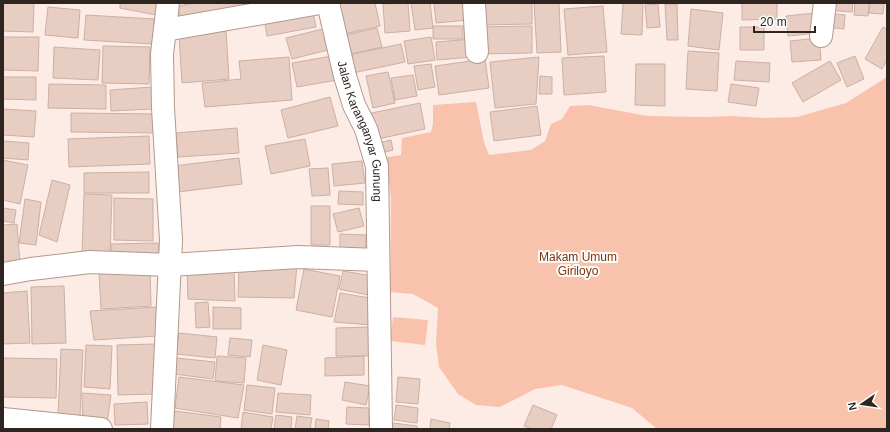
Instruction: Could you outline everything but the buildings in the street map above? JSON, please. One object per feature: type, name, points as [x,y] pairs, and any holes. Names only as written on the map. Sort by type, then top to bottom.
[{"type":"street","points":[[162,429],[171,240],[163,108],[162,54],[168,3]]},
{"type":"street","points":[[165,30],[320,3]]},
{"type":"street","name":"Jalan Karanganyar Gunung","points":[[328,3],[345,76],[354,105],[366,129],[377,166],[381,429]]},
{"type":"street","points":[[474,3],[477,52]]},
{"type":"street","points":[[821,36],[824,3]]},
{"type":"street","points":[[3,274],[90,262],[170,266],[298,257],[378,260]]},
{"type":"street","points":[[3,419],[101,429]]},
{"type":"green space","name":"Makam Umum Giriloyo","points":[[887,77],[887,429],[657,429],[632,408],[562,385],[535,389],[500,407],[476,405],[458,394],[439,367],[436,344],[438,308],[413,294],[390,292],[391,198],[389,182],[382,158],[401,155],[402,138],[431,132],[433,124],[433,105],[476,102],[484,142],[489,155],[531,150],[545,141],[551,124],[562,119],[570,106],[588,105],[648,116],[733,116],[763,118],[797,117],[846,103]]},
{"type":"green space","points":[[393,317],[428,320],[425,345],[390,341]]}]
